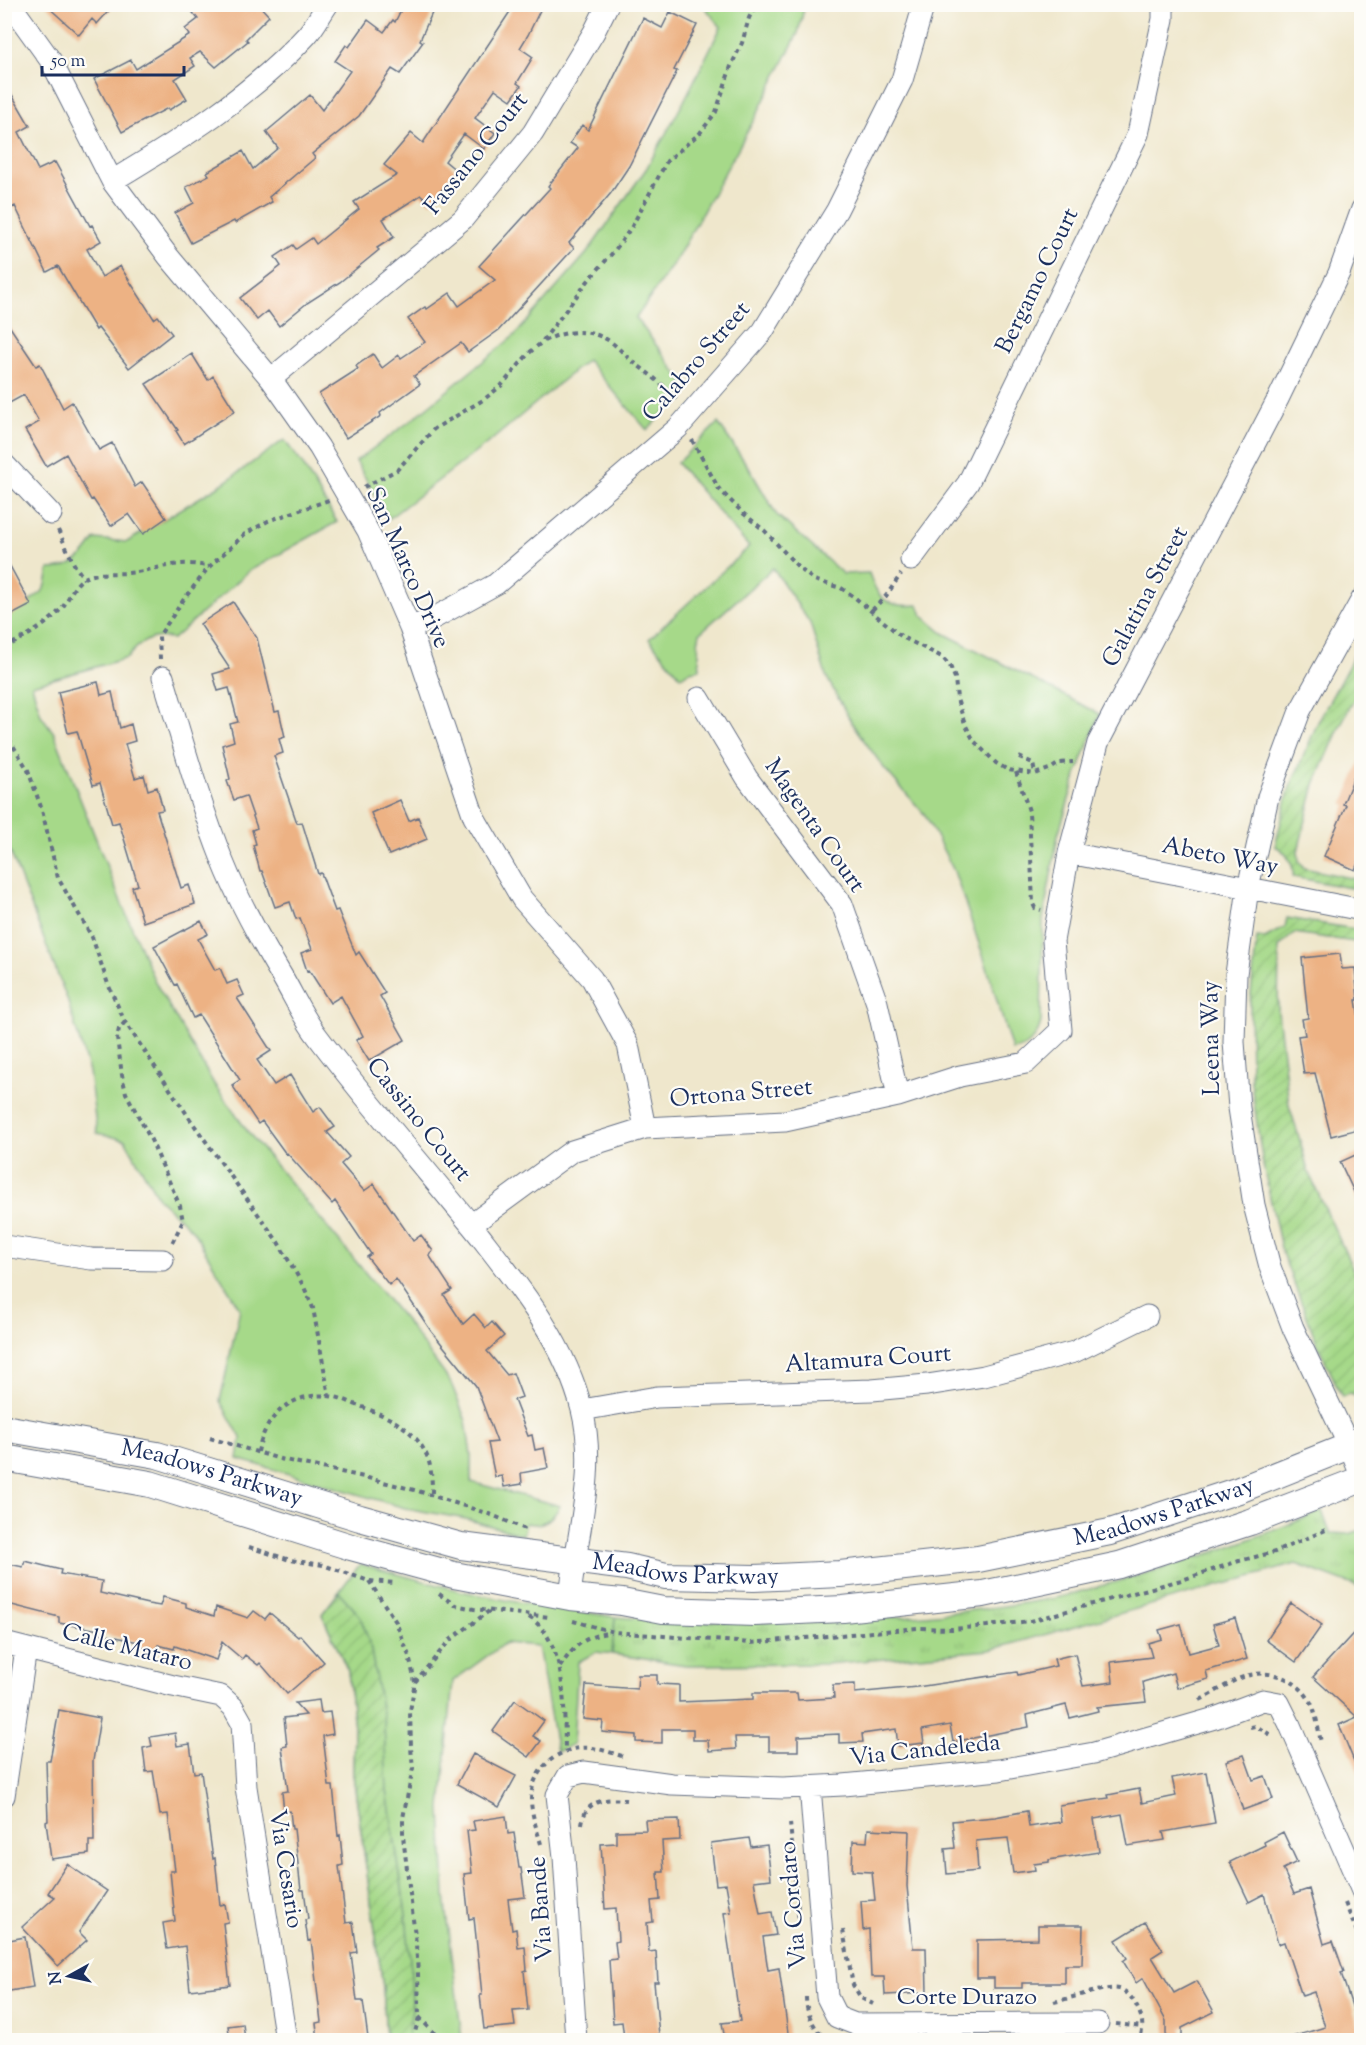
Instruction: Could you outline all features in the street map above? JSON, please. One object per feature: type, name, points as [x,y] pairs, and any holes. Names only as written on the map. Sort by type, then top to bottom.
[{"type":"main road","name":"Meadows Parkway","points":[[4,1428],[157,1455],[360,1518],[460,1546],[627,1568],[666,1576],[754,1578],[840,1574],[978,1559],[1110,1532],[1239,1490],[1355,1443]]},
{"type":"main road","name":"Meadows Parkway","points":[[4,1458],[150,1484],[351,1547],[454,1575],[570,1597],[622,1602],[663,1610],[755,1613],[843,1609],[983,1594],[1119,1565],[1250,1522],[1362,1478]]},
{"type":"street","name":"San Marco Drive","points":[[10,4],[51,61],[112,181],[168,256],[271,379],[319,447],[368,531],[410,628],[474,817],[522,899],[592,979],[628,1046],[645,1128]]},
{"type":"street","points":[[112,181],[182,138],[252,89],[308,34],[328,4]]},
{"type":"street","name":"Fassano Court","points":[[271,379],[463,219],[532,133],[594,32],[608,4]]},
{"type":"street","name":"Calabro Street","points":[[410,628],[434,618],[496,584],[684,421],[763,332],[837,210],[902,80],[924,4]]},
{"type":"street","name":"Bergamo Court","points":[[911,560],[968,483],[1138,134],[1163,19],[1163,4]]},
{"type":"street","name":"Galatina Street","points":[[1061,1030],[1053,941],[1069,853],[1098,743],[1278,399],[1340,273],[1362,209]]},
{"type":"street","points":[[4,464],[51,514]]},
{"type":"street","name":"Leena Way","points":[[1362,599],[1300,711],[1268,797],[1248,888],[1236,974],[1234,1042],[1239,1108],[1254,1205],[1270,1267],[1293,1328],[1355,1443],[1362,1478]]},
{"type":"street","name":"Cassino Court","points":[[164,678],[198,795],[223,864],[256,931],[316,1035],[471,1225],[547,1326],[568,1366],[582,1410],[588,1439],[589,1468],[573,1561],[570,1597]]},
{"type":"street","name":"Magenta Court","points":[[699,698],[747,778],[842,904],[877,1003],[898,1096]]},
{"type":"street","name":"Abeto Way","points":[[1069,853],[1362,910]]},
{"type":"street","name":"Ortona Street","points":[[471,1225],[572,1151],[645,1128],[785,1121],[898,1096],[960,1076],[1026,1063],[1061,1030]]},
{"type":"street","points":[[4,1246],[91,1259],[163,1260]]},
{"type":"street","name":"Altamura Court","points":[[582,1410],[657,1397],[872,1390],[927,1385],[984,1376],[1074,1352],[1147,1316]]},
{"type":"street","name":"Calle Mataro","points":[[4,1643],[221,1696],[233,1707]]},
{"type":"street","points":[[4,1796],[26,1649]]},
{"type":"street","name":"Via Candeleda","points":[[568,1776],[584,1772],[672,1784],[783,1788],[843,1785],[999,1770],[1094,1753],[1215,1718],[1263,1700],[1278,1703],[1303,1754],[1351,1892]]},
{"type":"street","name":"Via Cesario","points":[[233,1707],[242,1723],[246,1787],[286,2040]]},
{"type":"street","name":"Via Bande","points":[[568,1776],[557,1795],[564,1857],[576,2040]]},
{"type":"street","name":"Via Cordaro","points":[[810,1786],[827,1997],[837,2017]]},
{"type":"street","name":"Corte Durazo","points":[[837,2017],[855,2024],[1098,2023]]},
{"type":"path","points":[[541,343],[631,228],[667,161],[700,133],[716,112],[731,66],[756,4]]},
{"type":"path","points":[[164,678],[159,636],[209,567],[246,534],[268,521],[364,487],[397,470],[434,429],[501,386],[529,352],[541,343],[553,336],[585,332],[597,334],[660,381],[677,400],[701,459],[719,489],[765,531],[799,568],[814,580],[841,588],[872,610],[902,637],[942,657],[950,666],[955,678],[957,699],[965,724],[974,741],[996,763],[1016,772],[1035,774],[1040,774],[1059,763],[1073,762],[1091,771]]},
{"type":"path","points":[[51,514],[74,564],[84,579]]},
{"type":"path","points":[[872,610],[886,596],[911,560]]},
{"type":"path","points":[[4,648],[45,625],[62,609],[73,589],[84,579],[104,574],[129,573],[167,566],[189,564],[209,567]]},
{"type":"path","points":[[4,731],[28,770],[42,810],[58,878],[92,937],[108,984],[125,1022],[295,1268],[313,1308],[329,1396]]},
{"type":"path","points":[[1019,757],[1033,763],[1035,774]]},
{"type":"path","points":[[1016,772],[1029,811],[1033,904],[1035,908],[1058,914]]},
{"type":"path","points":[[125,1022],[119,1029],[117,1038],[126,1093],[151,1140],[180,1206],[183,1221],[163,1260]]},
{"type":"path","points":[[258,1452],[265,1427],[274,1415],[292,1403],[309,1397],[329,1396],[386,1416],[410,1431],[425,1451],[431,1475],[432,1496]]},
{"type":"path","points":[[210,1438],[280,1460],[364,1477],[432,1496],[492,1515],[525,1529]]},
{"type":"path","points":[[369,1581],[396,1622],[403,1638],[415,1682],[410,1711],[413,1768],[403,1818],[403,1836],[416,1944],[419,2017],[413,2040]]},
{"type":"path","points":[[415,1682],[449,1641],[489,1611]]},
{"type":"path","points":[[528,1616],[538,1622],[545,1632],[553,1646],[559,1668],[568,1776]]},
{"type":"path","points":[[559,1668],[575,1646],[586,1638],[614,1632]]},
{"type":"path","points":[[1247,1727],[1255,1726],[1273,1736]]},
{"type":"path","points":[[581,1827],[587,1809],[594,1802],[632,1800]]},
{"type":"path","points":[[1351,1892],[1362,1944]]},
{"type":"path","points":[[843,1928],[853,1985],[861,1998],[874,2004]]},
{"type":"path","points":[[1047,2004],[1098,1991],[1118,1989],[1128,1994],[1136,2005],[1143,2027],[1139,2040]]},
{"type":"path","points":[[419,2017],[441,2040]]},
{"type":"path","points":[[1098,2023],[1143,2027]]},
{"type":"path","points":[[525,2040],[533,2040]]},
{"type":"green space","points":[[703,5],[805,5],[798,33],[755,118],[677,258],[636,318],[688,388],[647,430],[587,360],[493,439],[388,519],[356,461],[413,419],[515,335],[587,253],[646,169],[683,103],[721,27]]},
{"type":"green space","points":[[718,423],[749,468],[776,514],[843,574],[869,573],[876,590],[886,601],[899,605],[918,605],[922,615],[943,633],[1100,714],[1077,773],[1058,835],[1043,919],[1041,1022],[1035,1037],[1023,1047],[1012,1050],[954,871],[925,815],[884,768],[853,725],[826,676],[810,623],[773,568],[700,633],[698,643],[700,669],[690,671],[681,677],[649,639],[749,547],[677,463]]},
{"type":"green space","points":[[284,440],[301,462],[337,522],[249,571],[173,639],[152,638],[136,648],[127,658],[32,685],[41,715],[54,733],[155,982],[214,1084],[248,1132],[408,1324],[451,1383],[466,1421],[471,1455],[471,1482],[560,1506],[554,1515],[542,1523],[526,1523],[523,1535],[466,1519],[405,1508],[238,1459],[241,1438],[220,1401],[240,1309],[193,1231],[159,1199],[125,1140],[97,1133],[89,1072],[67,999],[5,838],[5,619],[42,592],[49,569],[71,565],[86,552],[95,539],[127,542],[222,484]]},
{"type":"green space","points":[[1361,643],[1361,686],[1340,726],[1315,784],[1298,851],[1299,861],[1304,868],[1361,880],[1361,890],[1293,877],[1288,858],[1275,846],[1289,790],[1318,722]]},
{"type":"green space","points":[[1287,918],[1361,930],[1361,943],[1294,933],[1279,947],[1278,1012],[1289,1105],[1308,1171],[1361,1287],[1361,1397],[1350,1393],[1342,1397],[1317,1343],[1282,1253],[1263,1165],[1251,1082],[1250,1003],[1257,937],[1265,938],[1285,927]]},
{"type":"green space","points":[[1322,1511],[1330,1533],[1349,1534],[1361,1530],[1361,1588],[1296,1564],[990,1650],[825,1664],[686,1665],[612,1654],[615,1617],[724,1622],[833,1621],[996,1607],[1058,1597],[1142,1575],[1220,1550]]},
{"type":"green space","points":[[360,1564],[461,1591],[615,1617],[612,1654],[596,1652],[578,1662],[573,1744],[557,1752],[538,1646],[505,1643],[453,1681],[441,1808],[445,1896],[462,2040],[368,2040],[386,2038],[383,1987],[353,1774],[354,1728],[348,1671],[322,1614]]},
{"type":"green space","points":[[339,1592],[360,1616],[370,1645],[384,1724],[387,1790],[406,1914],[411,1971],[412,2009],[407,2040],[368,2040],[386,2038],[383,1987],[353,1774],[354,1728],[348,1671],[322,1614]]},
{"type":"building","points":[[45,4],[115,4],[97,24],[92,19],[79,35]]},
{"type":"building","points":[[186,4],[258,4],[269,16],[246,39],[248,41],[216,67],[200,52],[190,58],[195,66],[175,79],[187,99],[122,132],[94,79],[131,60],[136,69],[190,35],[185,29],[198,19]]},
{"type":"building","points":[[404,4],[436,4],[420,40],[423,42],[400,74],[392,69],[359,116],[312,154],[315,158],[269,197],[272,202],[235,223],[234,221],[191,243],[175,213],[194,203],[186,187],[209,175],[207,172],[243,151],[253,169],[278,148],[266,132],[310,95],[322,110],[350,71],[335,61],[346,45],[349,47],[368,20],[384,32],[393,20],[395,22]]},
{"type":"building","points":[[515,4],[543,4],[520,48],[533,57],[517,83],[521,86],[511,100],[495,89],[475,118],[495,133],[484,149],[464,134],[445,161],[457,171],[431,203],[421,195],[383,219],[394,237],[377,248],[379,250],[340,282],[307,303],[279,326],[268,311],[257,320],[240,298],[281,266],[275,257],[293,245],[296,249],[312,238],[316,244],[359,209],[354,202],[397,175],[384,165],[411,133],[423,143]]},
{"type":"building","points":[[670,12],[697,25],[674,70],[677,71],[629,166],[611,193],[569,243],[574,248],[499,330],[468,352],[461,343],[414,376],[420,384],[380,413],[381,416],[346,438],[319,394],[358,369],[356,366],[373,354],[382,368],[399,355],[401,358],[425,342],[408,319],[425,307],[427,309],[450,293],[459,306],[495,280],[479,266],[550,188],[548,186],[578,148],[570,143],[582,125],[588,130],[643,18],[662,28]]},
{"type":"building","points":[[4,81],[30,126],[19,132],[38,170],[55,162],[90,226],[92,225],[101,241],[87,249],[102,277],[120,266],[154,319],[158,316],[172,334],[129,368],[98,328],[96,330],[58,266],[47,272],[15,206],[10,209],[4,199]]},
{"type":"building","points":[[4,318],[36,366],[40,364],[63,408],[72,402],[99,450],[112,443],[135,487],[142,482],[166,518],[143,534],[129,514],[111,526],[93,499],[91,500],[66,454],[46,466],[25,430],[39,422],[24,395],[4,406]]},
{"type":"building","points":[[192,354],[208,380],[213,376],[235,411],[184,444],[176,431],[178,430],[146,384]]},
{"type":"building","points":[[4,555],[31,605],[4,619]]},
{"type":"building","points":[[233,602],[257,638],[275,712],[279,711],[285,737],[279,739],[283,753],[274,756],[297,823],[302,822],[318,874],[321,873],[335,911],[338,910],[356,955],[359,952],[385,993],[380,996],[405,1040],[369,1061],[356,1040],[363,1036],[341,996],[330,1003],[309,970],[307,971],[301,953],[312,949],[300,918],[296,919],[290,902],[275,907],[262,871],[260,871],[253,845],[256,844],[252,830],[257,828],[246,796],[234,800],[227,781],[230,779],[222,745],[234,741],[230,724],[238,722],[229,688],[218,691],[213,674],[230,669],[200,624]]},
{"type":"building","points":[[98,682],[101,695],[112,692],[120,728],[131,724],[135,741],[125,744],[135,778],[144,775],[148,790],[157,787],[163,810],[157,811],[181,888],[189,885],[195,904],[143,922],[132,887],[138,885],[119,822],[112,824],[100,783],[93,785],[77,731],[68,733],[58,692]]},
{"type":"building","points":[[1361,759],[1362,853],[1355,870],[1324,856],[1346,805],[1343,804]]},
{"type":"building","points":[[400,800],[409,821],[418,817],[427,839],[389,855],[371,813]]},
{"type":"building","points":[[201,921],[208,934],[198,939],[215,970],[220,968],[227,984],[237,980],[244,995],[237,998],[271,1051],[257,1060],[274,1085],[290,1075],[313,1112],[320,1107],[335,1127],[327,1132],[349,1157],[341,1164],[364,1191],[374,1184],[413,1241],[421,1235],[433,1251],[429,1255],[452,1290],[444,1295],[463,1324],[474,1314],[486,1328],[492,1322],[504,1336],[487,1351],[507,1375],[513,1373],[522,1397],[514,1400],[528,1436],[532,1435],[535,1450],[544,1448],[548,1468],[521,1473],[522,1484],[504,1487],[502,1476],[495,1477],[488,1443],[497,1442],[476,1386],[431,1331],[396,1279],[389,1285],[367,1257],[371,1254],[335,1201],[332,1204],[286,1154],[262,1121],[258,1124],[232,1085],[240,1080],[199,1015],[193,1018],[177,984],[175,985],[154,946]]},
{"type":"building","points":[[1340,954],[1342,969],[1355,968],[1358,1000],[1356,1000],[1362,1037],[1362,1128],[1331,1136],[1315,1073],[1304,1074],[1298,1036],[1305,1035],[1302,1019],[1308,1018],[1302,958]]},
{"type":"building","points":[[1362,1152],[1362,1209],[1340,1162]]},
{"type":"building","points":[[25,1561],[61,1570],[60,1574],[102,1581],[100,1593],[148,1604],[160,1606],[163,1597],[186,1603],[186,1607],[214,1616],[216,1607],[248,1618],[254,1611],[265,1619],[270,1613],[298,1637],[300,1635],[324,1662],[287,1694],[260,1663],[258,1665],[245,1655],[242,1659],[222,1642],[216,1660],[175,1646],[174,1649],[158,1645],[157,1651],[137,1646],[138,1642],[99,1633],[100,1630],[59,1623],[59,1617],[4,1603],[4,1563],[23,1567]]},
{"type":"building","points":[[1291,1603],[1322,1625],[1296,1662],[1266,1640]]},
{"type":"building","points":[[1235,1618],[1247,1659],[1206,1671],[1208,1679],[1177,1688],[1173,1673],[1143,1682],[1146,1702],[1097,1707],[1098,1711],[1070,1718],[1066,1705],[1027,1715],[1029,1727],[953,1742],[950,1725],[922,1730],[924,1743],[898,1746],[896,1729],[862,1734],[863,1742],[839,1743],[839,1734],[798,1736],[798,1751],[769,1751],[769,1737],[735,1737],[736,1749],[709,1751],[708,1740],[693,1740],[693,1729],[662,1729],[662,1743],[636,1742],[636,1735],[602,1732],[603,1721],[583,1719],[586,1685],[637,1689],[638,1675],[657,1675],[657,1684],[679,1685],[679,1702],[753,1699],[753,1693],[797,1693],[798,1700],[834,1698],[833,1685],[855,1684],[855,1693],[917,1687],[1017,1672],[1018,1675],[1056,1666],[1054,1659],[1075,1654],[1083,1686],[1113,1682],[1111,1662],[1152,1657],[1148,1643],[1162,1639],[1159,1630],[1181,1624],[1189,1653],[1219,1645],[1213,1624]]},
{"type":"building","points":[[1362,1624],[1361,1778],[1339,1725],[1357,1717],[1313,1677]]},
{"type":"building","points":[[319,1700],[321,1713],[330,1712],[333,1734],[323,1736],[329,1786],[333,1786],[338,1836],[340,1835],[343,1865],[339,1866],[346,1923],[353,1922],[357,1952],[351,1953],[357,2001],[363,2001],[368,2038],[318,2040],[316,2023],[321,2022],[311,1940],[308,1941],[305,1920],[308,1919],[304,1890],[301,1890],[290,1811],[284,1812],[282,1792],[288,1791],[282,1747],[287,1746],[284,1718],[306,1715],[295,1703]]},
{"type":"building","points":[[515,1700],[544,1721],[533,1736],[541,1741],[529,1757],[493,1731]]},
{"type":"building","points":[[59,1710],[100,1718],[93,1761],[94,1841],[89,1841],[89,1854],[51,1859],[46,1822],[48,1821],[46,1761],[50,1761]]},
{"type":"building","points":[[175,1733],[177,1746],[190,1744],[194,1773],[201,1772],[220,1905],[225,1904],[228,1922],[223,1923],[230,1985],[190,1990],[185,1946],[167,1949],[163,1923],[175,1921],[170,1871],[175,1871],[168,1814],[160,1815],[153,1771],[146,1772],[143,1748],[152,1746],[150,1737]]},
{"type":"building","points":[[473,1754],[516,1776],[499,1807],[457,1784]]},
{"type":"building","points":[[1244,1755],[1253,1780],[1265,1776],[1273,1799],[1243,1810],[1226,1761]]},
{"type":"building","points":[[1206,1772],[1215,1823],[1163,1832],[1165,1840],[1128,1846],[1122,1814],[1094,1819],[1099,1852],[1049,1860],[1049,1862],[1034,1864],[1035,1870],[1013,1873],[1008,1838],[976,1841],[978,1871],[947,1874],[945,1849],[955,1848],[952,1821],[1027,1811],[1029,1827],[1061,1822],[1059,1805],[1109,1798],[1108,1795],[1139,1789],[1142,1803],[1176,1796],[1172,1778]]},
{"type":"building","points":[[506,1816],[508,1834],[514,1833],[525,1897],[508,1899],[512,1930],[516,1929],[518,1948],[525,1947],[527,1970],[524,1971],[528,2010],[513,2011],[515,2026],[484,2029],[474,1918],[469,1919],[464,1874],[472,1873],[467,1831],[475,1830],[473,1821]]},
{"type":"building","points":[[679,1819],[680,1840],[662,1841],[664,1872],[658,1872],[660,1900],[651,1901],[653,1922],[647,1923],[649,1952],[656,1951],[658,1982],[654,1982],[659,2035],[624,2038],[622,2022],[613,2023],[609,1960],[617,1959],[616,1908],[605,1909],[601,1844],[616,1843],[616,1831],[646,1830],[645,1820]]},
{"type":"building","points":[[868,1829],[909,1831],[907,1886],[913,1948],[926,1948],[927,1993],[885,1995],[884,1977],[871,1977],[869,1929],[863,1930],[861,1901],[875,1900],[872,1872],[852,1871],[853,1841],[867,1842]]},
{"type":"building","points":[[1283,1832],[1297,1862],[1283,1869],[1294,1894],[1309,1889],[1324,1944],[1333,1941],[1361,2033],[1339,2040],[1293,2040],[1292,2037],[1325,2027],[1314,1992],[1302,1996],[1284,1942],[1278,1944],[1264,1894],[1249,1902],[1230,1862],[1265,1845],[1264,1842]]},
{"type":"building","points":[[749,1838],[751,1847],[767,1845],[771,1879],[754,1881],[760,1914],[772,1912],[776,1935],[763,1937],[768,1970],[779,1968],[789,2040],[725,2040],[722,2023],[740,2021],[724,1913],[731,1912],[726,1884],[716,1885],[711,1843]]},
{"type":"building","points":[[67,1864],[107,1891],[79,1932],[87,1940],[58,1966],[22,1927],[55,1897],[48,1893]]},
{"type":"building","points":[[1145,1922],[1163,1950],[1152,1957],[1174,1993],[1197,1981],[1214,2012],[1182,2028],[1182,2040],[1166,2040],[1166,2021],[1143,1978],[1136,1983],[1123,1961],[1127,1958],[1116,1940]]},
{"type":"building","points":[[1038,1925],[1083,1925],[1082,1965],[1065,1965],[1065,1983],[1022,1983],[1022,1988],[994,1988],[994,1978],[977,1978],[977,1940],[1038,1939]]},
{"type":"building","points":[[25,1937],[33,1987],[4,1992],[4,1941]]},
{"type":"building","points":[[243,2024],[245,2040],[230,2040],[228,2026]]}]
